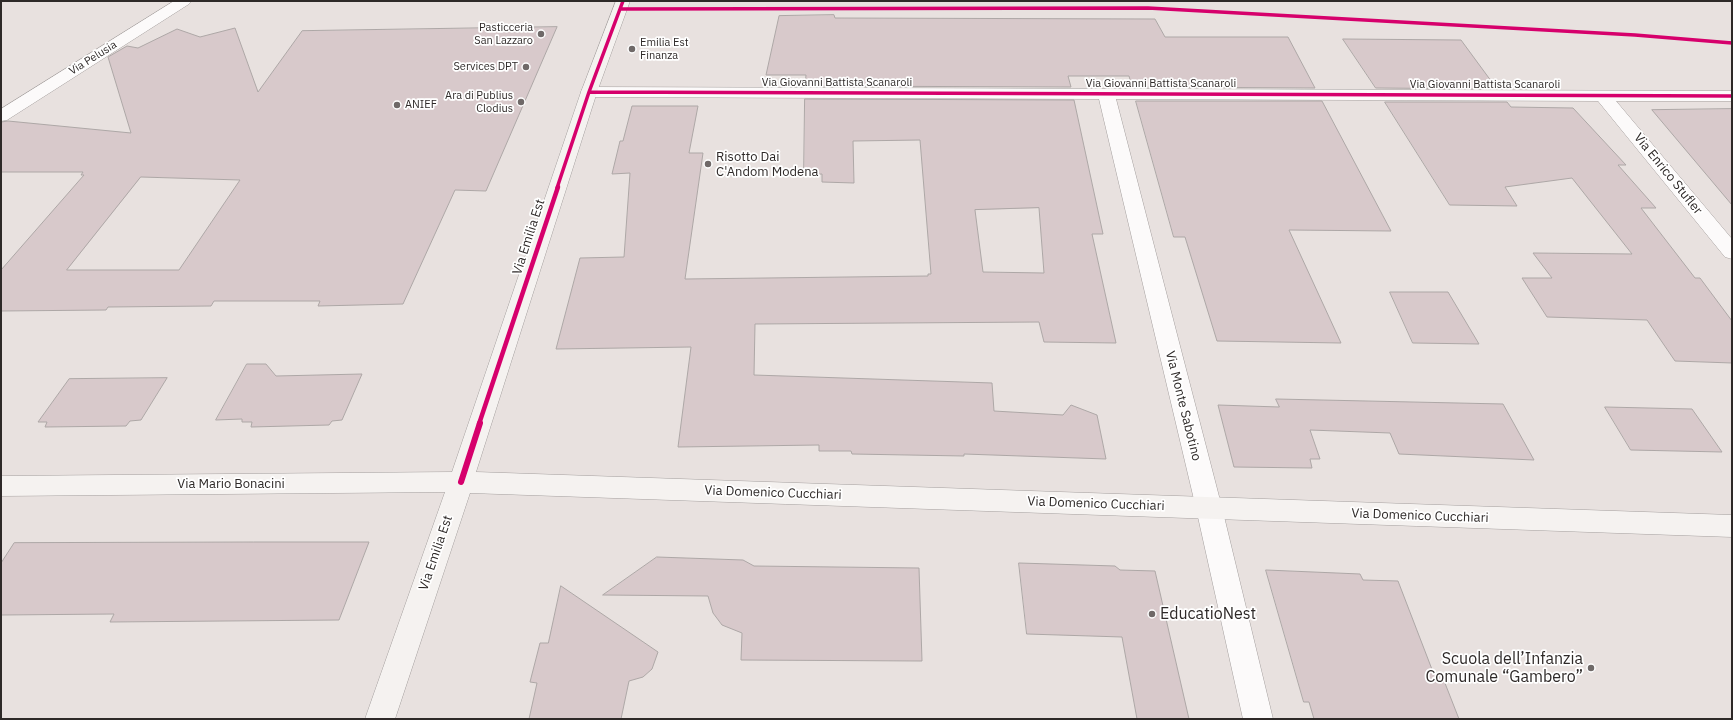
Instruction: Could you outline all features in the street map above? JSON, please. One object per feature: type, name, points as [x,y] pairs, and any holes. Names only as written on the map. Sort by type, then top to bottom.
[{"type":"main road","name":"Via Emilia Est","points":[[380,719],[461,482],[589,92],[623,1]]},
{"type":"main road","name":"Via Mario Bonacini","points":[[1,486],[461,482]]},
{"type":"main road","name":"Via Domenico Cucchiari","points":[[461,482],[1732,526]]},
{"type":"street","name":"Via Pelusia","points":[[1,116],[8,106],[184,1]]},
{"type":"street","name":"Via Giovanni Battista Scanaroli","points":[[589,92],[1732,96]]},
{"type":"street","name":"Via Monte Sabotino","points":[[1106,94],[1209,508],[1258,719]]},
{"type":"street","name":"Via Enrico Stufler","points":[[1603,96],[1732,252]]},
{"type":"building","points":[[834,15],[835,18],[1155,19],[1165,37],[1288,37],[1315,88],[1132,87],[1129,76],[1068,76],[1071,87],[805,86],[806,75],[766,75],[779,16]]},
{"type":"building","points":[[557,27],[486,191],[455,190],[403,304],[318,306],[320,301],[214,301],[211,306],[108,307],[106,310],[1,311],[1,270],[84,175],[81,175],[83,172],[1,172],[1,122],[8,121],[131,133],[108,57],[127,46],[138,48],[177,29],[200,37],[235,28],[258,92],[302,31]],"holes":[[[141,177],[240,180],[179,270],[67,270]]]},
{"type":"building","points":[[1343,39],[1461,40],[1497,89],[1376,88]]},
{"type":"building","points":[[805,99],[1074,100],[1103,234],[1092,234],[1116,343],[1044,342],[1039,322],[755,324],[754,375],[992,383],[994,411],[1063,415],[1071,405],[1097,415],[1106,459],[964,454],[964,456],[852,454],[851,451],[819,451],[819,445],[678,447],[691,347],[556,349],[580,258],[624,257],[630,173],[612,174],[620,141],[623,141],[632,106],[698,106],[689,153],[703,153],[685,279],[928,276],[928,274],[931,274],[920,140],[853,141],[854,183],[822,182],[822,174],[804,175]],"holes":[[[1039,208],[1044,273],[983,272],[975,210]]]},
{"type":"building","points":[[1136,101],[1322,101],[1391,231],[1289,230],[1341,343],[1217,341],[1185,237],[1174,237]]},
{"type":"building","points":[[1385,102],[1507,102],[1511,107],[1573,108],[1626,165],[1618,165],[1656,208],[1641,208],[1695,278],[1700,278],[1732,321],[1732,363],[1675,361],[1647,320],[1547,317],[1522,278],[1552,278],[1533,253],[1632,254],[1572,178],[1505,187],[1517,206],[1450,205]]},
{"type":"building","points":[[1732,109],[1732,205],[1652,110]]},
{"type":"building","points":[[1390,292],[1448,292],[1479,344],[1413,343]]},
{"type":"building","points":[[247,364],[266,364],[276,376],[362,374],[342,420],[332,421],[329,425],[251,427],[252,422],[242,422],[242,419],[216,420]]},
{"type":"building","points":[[167,378],[141,420],[130,421],[126,426],[45,427],[47,422],[38,422],[69,379]]},
{"type":"building","points":[[1276,399],[1503,404],[1534,460],[1399,454],[1390,433],[1310,430],[1320,459],[1310,459],[1312,468],[1234,467],[1218,405],[1279,407]]},
{"type":"building","points":[[1605,407],[1692,409],[1722,452],[1631,450]]},
{"type":"building","points":[[369,542],[339,620],[110,622],[114,614],[1,615],[1,563],[14,543]]},
{"type":"building","points":[[657,557],[743,560],[754,566],[919,568],[922,661],[741,660],[742,633],[722,625],[713,613],[708,596],[603,595]]},
{"type":"building","points":[[1019,563],[1115,566],[1120,570],[1155,571],[1189,719],[1137,719],[1122,637],[1027,634]]},
{"type":"building","points":[[1266,570],[1360,574],[1363,580],[1398,581],[1433,672],[1441,673],[1459,719],[1314,719],[1309,702],[1304,702]]},
{"type":"building","points":[[561,586],[658,652],[652,669],[643,677],[629,681],[621,719],[529,719],[537,683],[530,682],[540,643],[548,643]]},
{"type":"cycle path","points":[[461,482],[589,92],[623,1]]},
{"type":"cycle path","points":[[620,9],[1148,8],[1635,35],[1732,43]]},
{"type":"cycle path","points":[[589,92],[1732,96]]},
{"type":"place","name":"Pasticceria San Lazzaro","points":[[541,34]]},
{"type":"place","name":"Emilia Est Finanza","points":[[632,49]]},
{"type":"place","name":"Services DPT","points":[[526,67]]},
{"type":"place","name":"Ara di Publius Clodius","points":[[521,102]]},
{"type":"place","name":"ANIEF","points":[[397,105]]},
{"type":"place","name":"Risotto Dai C'Andom Modena","points":[[708,164]]},
{"type":"place","name":"EducatioNest","points":[[1152,614]]},
{"type":"place","name":"Scuola dell’Infanzia Comunale “Gambero”","points":[[1591,668]]}]
